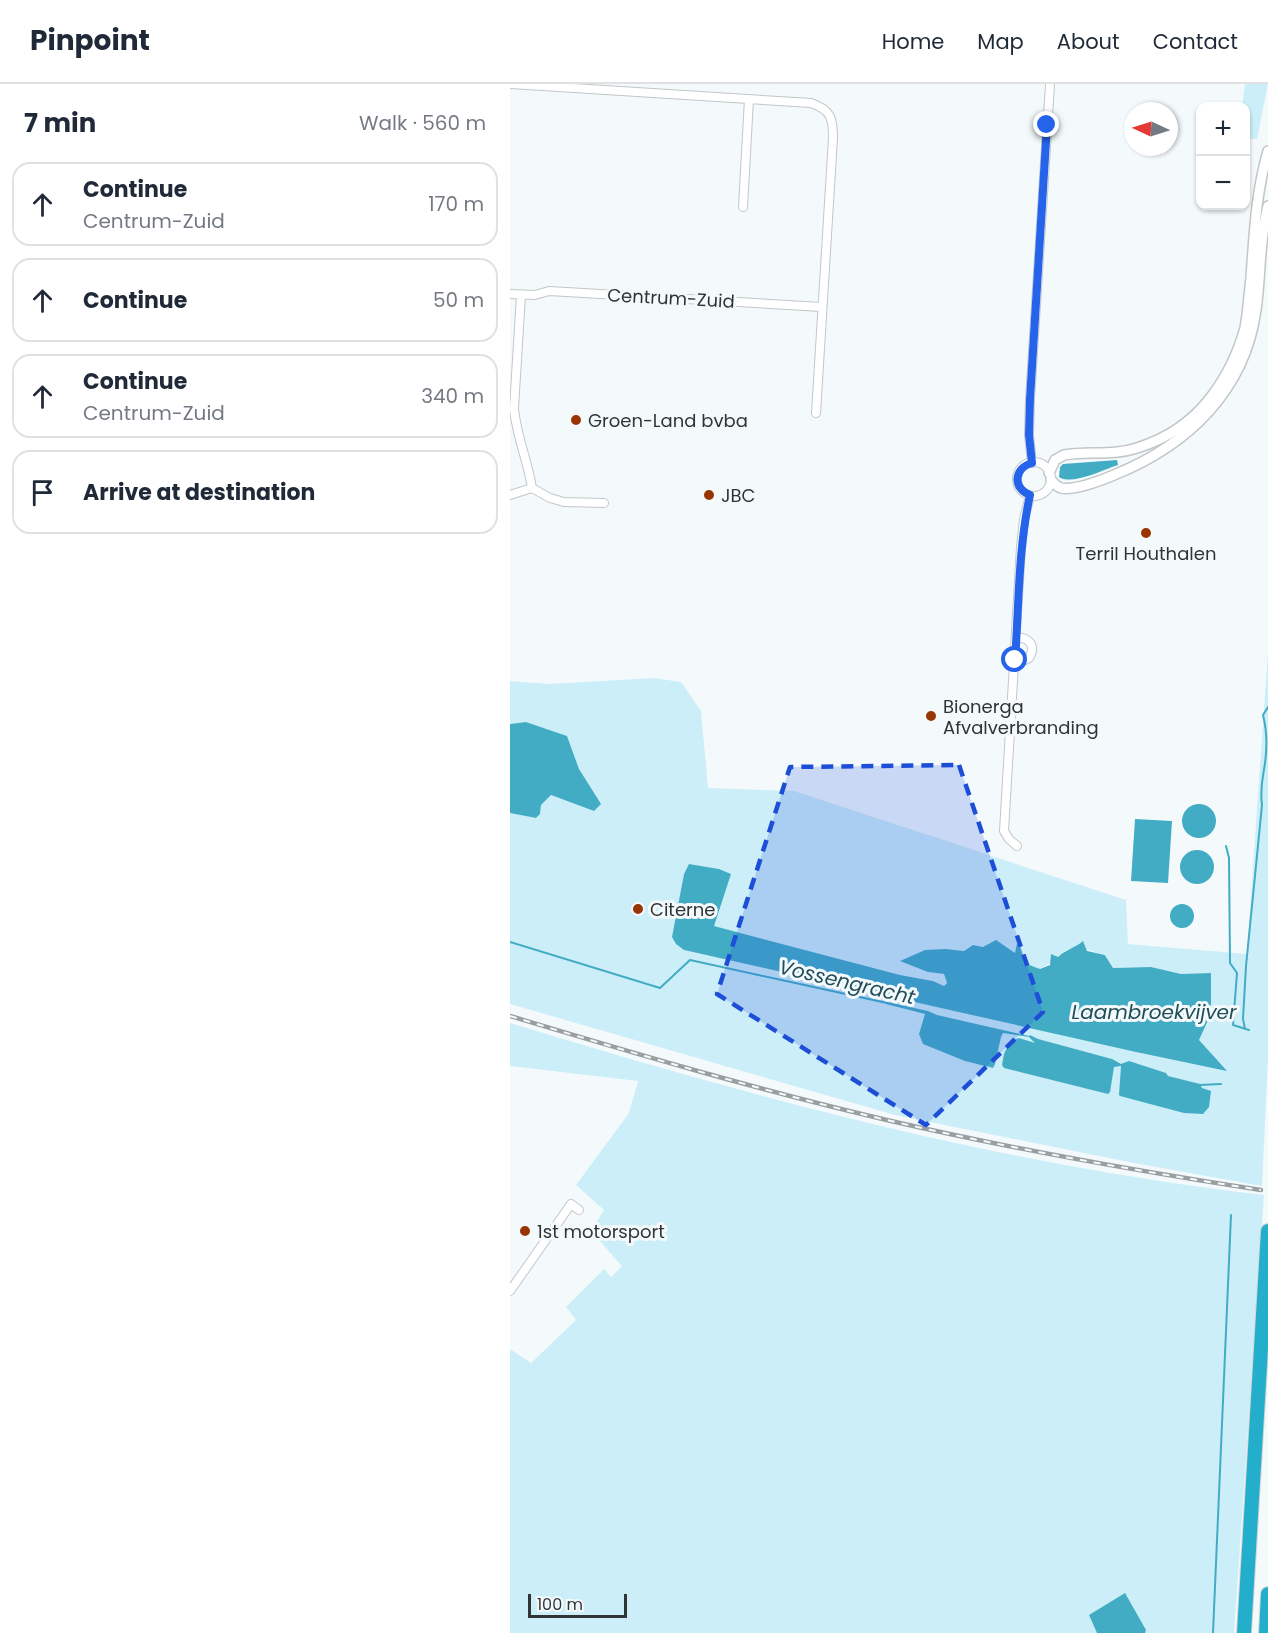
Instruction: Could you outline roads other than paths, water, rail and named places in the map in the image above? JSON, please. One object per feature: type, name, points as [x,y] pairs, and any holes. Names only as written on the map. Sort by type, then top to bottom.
[{"type":"highway","points":[[1244,1633],[1268,1231]]},
{"type":"highway","points":[[1266,1633],[1268,1594]]},
{"type":"street","points":[[510,84],[811,103],[823,107],[828,112],[833,122],[816,413]]},
{"type":"street","points":[[1032,463],[1029,435],[1030,399],[1050,84]]},
{"type":"street","points":[[743,207],[749,99]]},
{"type":"street","points":[[1268,151],[1259,192],[1247,318],[1238,350],[1221,384],[1200,410],[1167,436],[1125,451],[1064,455],[1055,460],[1050,476],[1049,486],[1044,493],[1035,496],[1023,492],[1017,479],[1023,466],[1032,463],[1041,464],[1050,476],[1060,488],[1090,483],[1122,472],[1157,453],[1199,422],[1213,408],[1233,380],[1251,337],[1257,307],[1268,206]]},
{"type":"street","name":"Centrum-Zuid","points":[[510,294],[535,295],[549,291],[822,307]]},
{"type":"street","points":[[521,295],[514,408],[515,421],[532,488]]},
{"type":"street","points":[[510,495],[532,488],[550,498],[564,502],[604,503]]},
{"type":"street","points":[[1017,846],[1004,831],[1021,547],[1024,519],[1030,495]]},
{"type":"street","points":[[1015,660],[1029,658],[1033,649],[1032,643],[1028,640],[1016,637]]},
{"type":"street","points":[[510,1291],[571,1204],[579,1210]]},
{"type":"water","points":[[1117,460],[1118,465],[1085,477],[1071,480],[1059,477],[1060,467],[1063,464]]},
{"type":"water","points":[[526,722],[567,736],[579,769],[601,804],[594,811],[551,795],[541,805],[540,814],[536,818],[510,813],[510,724]]},
{"type":"water","points":[[1199,804],[1211,809],[1216,821],[1211,833],[1199,838],[1187,833],[1182,821],[1187,809]]},
{"type":"water","points":[[1135,819],[1172,821],[1168,883],[1131,881]]},
{"type":"water","points":[[1197,850],[1209,855],[1214,867],[1209,879],[1197,884],[1185,879],[1180,867],[1185,855]]},
{"type":"water","name":"Laambroekvijver","points":[[689,864],[719,869],[731,874],[714,926],[900,975],[933,981],[944,986],[947,983],[944,974],[928,972],[900,961],[925,950],[964,951],[973,945],[983,947],[996,940],[1015,953],[1017,943],[1024,963],[1040,969],[1050,965],[1051,954],[1058,957],[1083,941],[1087,951],[1105,955],[1113,968],[1151,967],[1181,974],[1211,973],[1211,1014],[1199,1040],[1227,1071],[684,950],[676,944],[672,937],[684,874]]},
{"type":"water","points":[[1182,904],[1187,905],[1193,911],[1193,921],[1187,927],[1182,928],[1177,927],[1171,921],[1170,916],[1171,911],[1177,905]]},
{"type":"water","points":[[887,1002],[1030,1035],[1112,1059],[1121,1064],[1129,1061],[1166,1073],[1168,1076],[1200,1084],[1202,1088],[1211,1091],[1209,1107],[1203,1114],[1184,1113],[1120,1096],[1121,1066],[1114,1067],[1108,1094],[1004,1068],[1002,1065],[1004,1054],[1010,1041],[1019,1038],[1035,1043],[1029,1037],[1003,1033],[993,1068],[965,1061],[923,1044],[919,1034],[925,1014],[886,1004]]},
{"type":"water","points":[[1125,1593],[1146,1630],[1145,1633],[1097,1633],[1089,1615]]},
{"type":"waterway","points":[[1245,1029],[1243,1019],[1246,966],[1266,748],[1263,715],[1268,707]]},
{"type":"waterway","points":[[1226,846],[1229,858],[1230,963],[1237,973],[1233,1025],[1249,1030]]},
{"type":"waterway","name":"Vossengracht","points":[[510,942],[660,988],[690,960],[887,1003]]},
{"type":"waterway","name":"Vossengracht","points":[[1200,1085],[1221,1084]]},
{"type":"waterway","points":[[1213,1633],[1231,1215]]},
{"type":"railway","points":[[510,1016],[699,1072],[891,1121],[1075,1159],[1261,1190]]},
{"type":"place","name":"Groen-Land bvba","points":[[576,420]]},
{"type":"place","name":"JBC","points":[[709,495]]},
{"type":"place","name":"Terril Houthalen","points":[[1146,533]]},
{"type":"place","name":"Bionerga Afvalverbranding","points":[[931,716]]},
{"type":"place","name":"Citerne","points":[[638,909]]},
{"type":"place","name":"1st motorsport","points":[[525,1231]]}]
